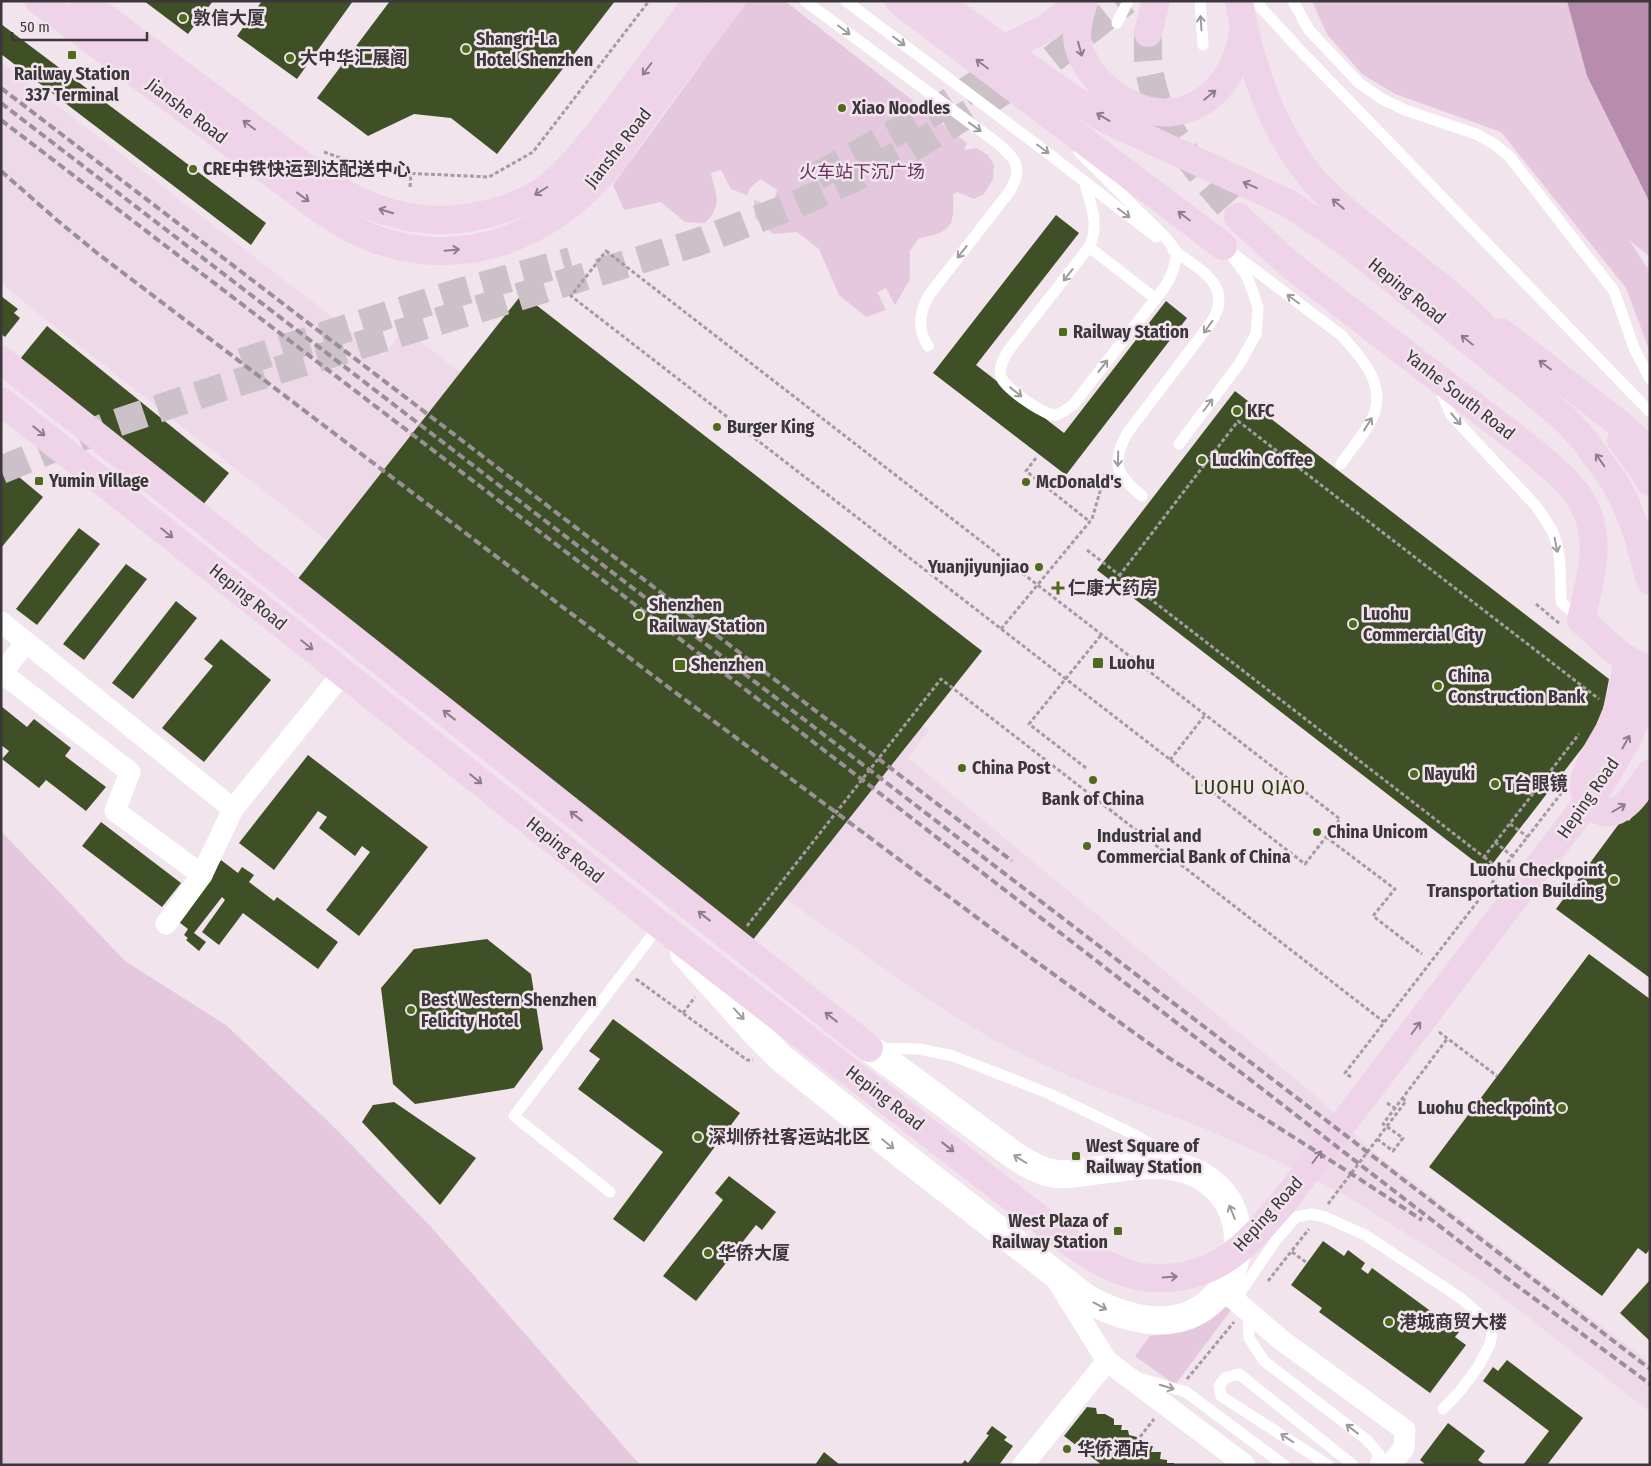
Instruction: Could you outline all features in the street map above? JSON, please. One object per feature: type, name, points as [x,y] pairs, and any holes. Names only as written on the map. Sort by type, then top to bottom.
[{"type":"main road","name":"Jianshe Road","points":[[39,1],[324,212],[348,227],[383,242],[424,251],[472,248],[510,240],[540,226],[580,196],[603,173],[645,114],[731,1]]},
{"type":"main road","name":"Jianshe Road","points":[[82,1],[327,183],[348,196],[381,210],[410,218],[444,220],[481,217],[519,204],[546,188],[568,169],[590,144],[697,1]]},
{"type":"main road","points":[[670,38],[684,1]]},
{"type":"main road","points":[[899,1],[1223,246]]},
{"type":"main road","name":"Heping Road","points":[[937,1],[1071,98],[1107,120],[1288,202],[1346,242],[1565,419],[1601,462],[1625,502],[1640,541],[1650,581]]},
{"type":"main road","points":[[1004,49],[1050,26],[1082,1]]},
{"type":"main road","points":[[1082,1],[1077,36],[1079,50],[1084,62],[1104,87],[1118,98],[1154,112],[1170,112],[1188,108],[1204,101],[1227,79],[1241,49],[1242,14]]},
{"type":"main road","points":[[1151,1],[1148,33],[1156,1]]},
{"type":"main road","points":[[1242,14],[1262,90],[1294,153],[1312,178],[1364,226],[1444,290],[1570,384],[1621,425],[1650,452]]},
{"type":"main road","points":[[1288,202],[1347,232],[1444,290],[1484,327],[1565,419]]},
{"type":"main road","name":"Yanhe South Road","points":[[1238,217],[1289,264],[1551,466],[1570,485],[1581,500],[1589,517],[1594,538],[1590,580],[1573,624]]},
{"type":"main road","name":"Heping Road","points":[[1,360],[869,1048]]},
{"type":"main road","points":[[1570,384],[1597,411],[1642,468],[1650,482]]},
{"type":"main road","name":"Heping Road","points":[[1,401],[660,926],[1072,1244],[1122,1271],[1142,1276],[1165,1278],[1187,1276],[1208,1270],[1226,1260],[1244,1244],[1282,1204],[1596,792],[1629,738],[1642,708],[1650,679]]},
{"type":"main road","points":[[1573,624],[1638,664],[1625,684],[1610,728],[1584,779],[1585,796],[1592,806],[1599,811],[1608,813],[1617,811],[1635,794],[1650,773]]},
{"type":"street","points":[[1,622],[233,809]]},
{"type":"street","points":[[26,642],[2,673],[130,772],[115,811],[202,875]]},
{"type":"street","points":[[166,924],[202,875],[233,809],[343,673]]},
{"type":"street","points":[[660,926],[756,1033],[781,1058],[1079,1293],[1101,1306],[1122,1315],[1173,1320],[1184,1317],[1205,1305],[1235,1299]]},
{"type":"street","points":[[869,1048],[1015,1156],[1041,1170],[1049,1173],[1065,1174],[1170,1164],[1188,1169],[1202,1176],[1216,1187],[1227,1200],[1234,1214],[1238,1230],[1238,1247],[1235,1262],[1229,1276],[1235,1299],[1280,1339],[1404,1430],[1404,1448],[1390,1465]]},
{"type":"street","points":[[1050,1271],[1114,1367],[1241,1462]]},
{"type":"street","points":[[1023,1465],[1114,1367]]},
{"type":"lane","points":[[603,173],[645,125],[740,1]]},
{"type":"lane","points":[[805,1],[996,142],[1015,161],[1018,170],[1016,181],[1010,191],[924,303],[920,323],[923,339],[928,346]]},
{"type":"lane","points":[[846,1],[1049,154],[1213,282],[1220,296],[1220,305],[1216,315],[1121,444],[1117,457],[1118,472],[1127,484],[1142,496]]},
{"type":"lane","points":[[1117,23],[1128,1]]},
{"type":"lane","points":[[1200,1],[1203,45]]},
{"type":"lane","points":[[1255,1],[1350,103],[1650,412]]},
{"type":"lane","points":[[1293,1],[1309,30],[1359,83],[1382,99],[1405,110],[1476,134],[1494,144],[1509,156],[1614,291],[1634,348],[1650,379]]},
{"type":"lane","points":[[1020,94],[1166,238],[1176,252],[1172,275],[1156,299],[1072,405],[1063,412],[1054,415],[1038,409],[1004,382],[1000,376],[1003,360],[1008,351],[1089,247],[1094,237],[1095,224],[1085,183]]},
{"type":"lane","points":[[1179,444],[1240,364],[1256,334],[1258,308],[1252,289],[1245,273],[1223,246]]},
{"type":"lane","points":[[1223,246],[1341,335],[1370,369],[1378,403],[1372,420],[1340,464]]},
{"type":"lane","points":[[1089,247],[1156,299]]},
{"type":"lane","points":[[1435,376],[1451,415],[1536,506],[1554,534],[1561,602],[1573,624]]},
{"type":"lane","points":[[610,1192],[514,1116],[660,926]]},
{"type":"lane","points":[[869,1048],[919,1049],[953,1056],[1050,1094],[1135,1136],[1202,1176]]},
{"type":"lane","points":[[1374,1465],[1379,1454],[1367,1440],[1264,1361],[1249,1338],[1235,1299],[1276,1240],[1296,1217],[1311,1214],[1325,1217],[1365,1235],[1462,1299],[1489,1323],[1492,1334],[1490,1344],[1478,1367],[1460,1391],[1443,1409]]},
{"type":"lane","points":[[1114,1367],[1186,1392],[1284,1465]]},
{"type":"lane","points":[[1328,1465],[1221,1396],[1219,1386],[1226,1378],[1239,1374],[1353,1465]]},
{"type":"path","points":[[323,152],[381,172],[489,177],[533,152],[650,1]]},
{"type":"path","points":[[410,187],[411,173]]},
{"type":"path","points":[[606,251],[1037,584],[1340,819],[1305,864],[571,296],[606,251]]},
{"type":"path","points":[[1118,576],[1238,421],[1603,702]]},
{"type":"path","points":[[1001,629],[1091,520],[1026,471],[1036,458]]},
{"type":"path","points":[[1087,550],[1118,576],[1501,870]]},
{"type":"path","points":[[1536,604],[1573,624]]},
{"type":"path","points":[[1086,768],[1029,724],[1102,634]]},
{"type":"path","points":[[743,931],[942,679],[1384,1022]]},
{"type":"path","points":[[1170,760],[1205,715]]},
{"type":"path","points":[[1484,857],[1580,732]]},
{"type":"path","points":[[1345,1073],[1563,790]]},
{"type":"path","points":[[1510,824],[1518,830]]},
{"type":"path","points":[[1326,837],[1395,889],[1373,916],[1422,954]]},
{"type":"path","points":[[1496,842],[1512,856]]},
{"type":"path","points":[[650,989],[747,1060]]},
{"type":"path","points":[[1422,1020],[1497,1076]]},
{"type":"path","points":[[1402,1098],[1406,1101],[1377,1139],[1393,1151],[1403,1138],[1383,1124],[1402,1098],[1447,1039]]},
{"type":"path","points":[[1292,1252],[1307,1262]]},
{"type":"shaded area","points":[[1567,1],[1650,1],[1650,203],[1587,76]]},
{"type":"shaded area","points":[[1,62],[383,356],[404,329],[929,730],[908,758],[1325,1104],[1371,1150],[1650,1363],[1650,1412],[1480,1280],[1345,1195],[1273,1159],[1203,1128],[1042,1064],[992,1039],[920,994],[754,876],[35,311],[1,282]]},
{"type":"green space","name":"火车站下沉广场","points":[[747,1],[785,1],[967,143],[964,150],[977,148],[988,155],[994,165],[993,179],[984,194],[974,199],[957,192],[953,195],[953,215],[948,227],[938,233],[919,238],[910,251],[910,279],[895,305],[886,288],[877,292],[886,310],[866,317],[839,295],[819,249],[797,232],[773,234],[755,218],[754,200],[773,206],[777,190],[761,179],[750,188],[747,195],[731,189],[721,170],[711,173],[717,200],[711,217],[705,223],[685,222],[661,202],[624,210],[613,185]]},
{"type":"green space","points":[[1312,1],[1567,1],[1587,76],[1650,203],[1650,257],[1629,240],[1650,272],[1650,352],[1626,288],[1501,132],[1395,94],[1362,74],[1327,34]]},
{"type":"green space","points":[[1,831],[125,961],[226,1025],[335,1128],[432,1228],[640,1465],[1,1465]]},
{"type":"green space","points":[[1224,1305],[1231,1310],[1175,1385],[1135,1356],[1150,1336],[1177,1331]]},
{"type":"building","name":"敦信大厦","points":[[144,1],[213,1],[188,34]]},
{"type":"building","name":"大中华汇展阁","points":[[262,1],[353,1],[297,79],[237,36]]},
{"type":"building","name":"Shangri-La Hotel Shenzhen","points":[[390,1],[615,1],[497,154],[451,118],[414,114],[368,136],[317,98]]},
{"type":"building","points":[[1,24],[266,223],[251,245],[1,54]]},
{"type":"building","points":[[1056,215],[1079,233],[976,365],[1064,433],[1166,301],[1187,318],[1066,475],[933,373]]},
{"type":"building","name":"Shenzhen Railway Station","points":[[522,294],[982,651],[752,941],[297,580]]},
{"type":"building","points":[[1,296],[18,309],[14,313],[20,318],[5,337],[1,334]]},
{"type":"building","points":[[47,326],[229,473],[202,506],[20,359]]},
{"type":"building","name":"Luohu Commercial City","points":[[1235,391],[1609,679],[1600,725],[1487,871],[1097,570]]},
{"type":"building","points":[[1,462],[43,497],[1,548]]},
{"type":"building","points":[[79,528],[100,544],[37,625],[16,609]]},
{"type":"building","points":[[126,564],[147,579],[84,660],[63,644]]},
{"type":"building","points":[[176,601],[197,618],[133,699],[112,683]]},
{"type":"building","points":[[221,639],[271,680],[204,762],[162,728],[213,666],[204,659]]},
{"type":"building","points":[[1,706],[27,727],[34,719],[71,748],[65,756],[106,787],[86,811],[46,780],[39,788],[2,759],[9,751],[1,745]]},
{"type":"building","points":[[308,755],[428,847],[359,936],[326,910],[370,852],[362,846],[355,856],[319,828],[327,817],[318,811],[274,870],[239,843]]},
{"type":"building","name":"Luohu Checkpoint Transportation Building","points":[[1650,782],[1650,978],[1556,909],[1624,817],[1629,821],[1648,795]]},
{"type":"building","points":[[101,822],[181,883],[162,907],[82,846]]},
{"type":"building","points":[[221,860],[238,873],[242,867],[254,875],[249,882],[274,901],[277,897],[338,942],[318,969],[243,913],[219,945],[202,932],[225,900],[222,897],[194,933],[206,942],[199,951],[186,940],[188,938],[184,935],[188,929],[175,919]]},
{"type":"building","points":[[487,939],[531,974],[543,1049],[514,1088],[415,1104],[393,1084],[381,988],[414,949]]},
{"type":"building","name":"Luohu Checkpoint","points":[[1589,954],[1650,999],[1650,1249],[1646,1254],[1638,1248],[1602,1296],[1429,1167]]},
{"type":"building","name":"深圳侨社客运站北区","points":[[613,1019],[740,1113],[644,1242],[613,1219],[663,1152],[578,1089],[600,1059],[589,1051]]},
{"type":"building","points":[[394,1102],[476,1158],[440,1205],[362,1122],[373,1105]]},
{"type":"building","name":"华侨大厦","points":[[729,1176],[776,1212],[762,1230],[756,1225],[696,1301],[663,1276],[723,1200],[715,1193]]},
{"type":"building","name":"港城商贸大楼","points":[[1323,1241],[1344,1256],[1348,1250],[1365,1263],[1361,1269],[1368,1274],[1372,1268],[1459,1332],[1455,1337],[1466,1345],[1430,1393],[1319,1312],[1322,1308],[1291,1285]]},
{"type":"building","points":[[1650,1280],[1650,1341],[1620,1313]]},
{"type":"building","points":[[1507,1360],[1583,1418],[1547,1465],[1523,1465],[1549,1431],[1483,1381],[1493,1367],[1498,1371]]},
{"type":"building","points":[[1087,1407],[1096,1408],[1097,1414],[1105,1414],[1114,1419],[1114,1425],[1122,1425],[1121,1430],[1128,1430],[1129,1435],[1137,1437],[1136,1442],[1143,1443],[1141,1447],[1153,1446],[1151,1452],[1161,1452],[1160,1459],[1167,1460],[1167,1463],[1174,1463],[1174,1465],[1102,1465],[1064,1436]]},
{"type":"building","points":[[1448,1423],[1485,1451],[1478,1460],[1485,1465],[1426,1465],[1420,1460]]},
{"type":"building","points":[[992,1426],[1007,1437],[1004,1440],[1013,1446],[999,1465],[961,1465],[965,1460],[968,1463],[989,1435],[986,1434]]},
{"type":"building","points":[[824,1452],[840,1465],[815,1465]]},
{"type":"tunnel","points":[[1,470],[110,425],[223,387],[698,242],[797,204],[850,180],[910,149],[968,114],[1051,60],[1126,1]]},
{"type":"tunnel","points":[[1148,33],[1150,75],[1163,115],[1184,151],[1238,217]]},
{"type":"tunnel","points":[[817,176],[940,108],[1013,61]]},
{"type":"tunnel","points":[[242,362],[453,294],[571,261]]},
{"type":"railway","points":[[1,88],[1012,861]]},
{"type":"railway","points":[[1,103],[1650,1369]]},
{"type":"railway","points":[[1,120],[693,649],[1512,1282],[1650,1384]]},
{"type":"railway","points":[[1,171],[97,253],[664,684],[1027,955],[1169,1058],[1422,1220]]},
{"type":"place","name":"敦信大厦","points":[[183,18]]},
{"type":"place","name":"Shangri-La Hotel Shenzhen","points":[[466,49]]},
{"type":"place","name":"Railway Station 337 Terminal","points":[[72,55]]},
{"type":"place","name":"大中华汇展阁","points":[[290,58]]},
{"type":"place","name":"Xiao Noodles","points":[[842,108]]},
{"type":"place","name":"CRE中铁快运到达配送中心","points":[[193,169]]},
{"type":"place","name":"Railway Station","points":[[1063,332]]},
{"type":"place","name":"KFC","points":[[1237,411]]},
{"type":"place","name":"Burger King","points":[[717,427]]},
{"type":"place","name":"Luckin Coffee","points":[[1202,460]]},
{"type":"place","name":"Yumin Village","points":[[39,481]]},
{"type":"place","name":"McDonald's","points":[[1026,482]]},
{"type":"place","name":"Yuanjiyunjiao","points":[[1039,567]]},
{"type":"place","name":"仁康大药房","points":[[1058,588]]},
{"type":"place","name":"Shenzhen Railway Station","points":[[639,615]]},
{"type":"place","name":"Luohu Commercial City","points":[[1353,624]]},
{"type":"place","name":"Luohu","points":[[1098,663]]},
{"type":"place","name":"Shenzhen","points":[[680,665]]},
{"type":"place","name":"China Construction Bank","points":[[1438,686]]},
{"type":"place","name":"China Post","points":[[962,768]]},
{"type":"place","name":"Nayuki","points":[[1414,774]]},
{"type":"place","name":"Bank of China","points":[[1093,780]]},
{"type":"place","name":"T台眼镜","points":[[1495,784]]},
{"type":"place","name":"China Unicom","points":[[1317,832]]},
{"type":"place","name":"Industrial and Commercial Bank of China","points":[[1087,846]]},
{"type":"place","name":"Luohu Checkpoint Transportation Building","points":[[1614,880]]},
{"type":"place","name":"Best Western Shenzhen Felicity Hotel","points":[[411,1010]]},
{"type":"place","name":"Luohu Checkpoint","points":[[1562,1108]]},
{"type":"place","name":"深圳侨社客运站北区","points":[[698,1137]]},
{"type":"place","name":"West Square of Railway Station","points":[[1076,1156]]},
{"type":"place","name":"West Plaza of Railway Station","points":[[1118,1231]]},
{"type":"place","name":"华侨大厦","points":[[708,1253]]},
{"type":"place","name":"港城商贸大楼","points":[[1389,1322]]},
{"type":"place","name":"华侨酒店","points":[[1067,1449]]},
{"type":"district","name":"LUOHU QIAO","points":[[1250,787]]}]
